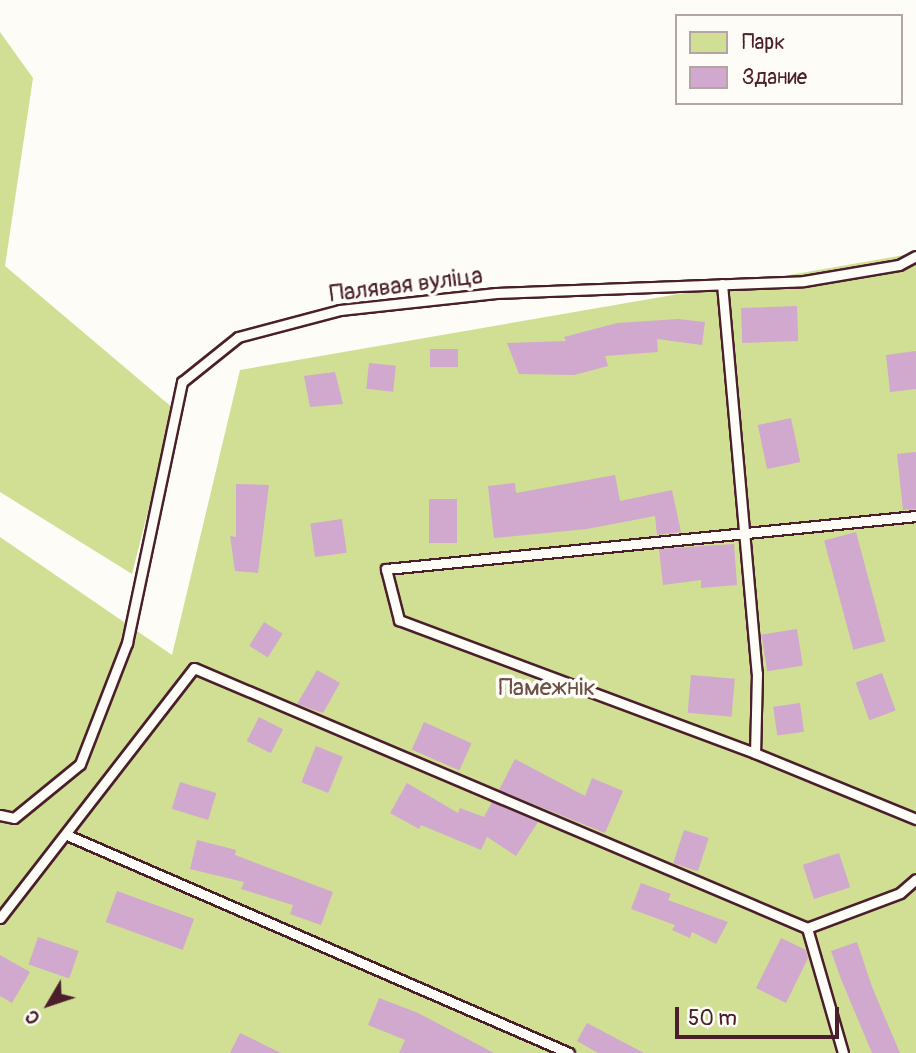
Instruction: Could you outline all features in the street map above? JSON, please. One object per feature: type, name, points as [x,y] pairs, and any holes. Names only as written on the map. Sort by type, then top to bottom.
[{"type":"lane","name":"Палявая вуліца","points":[[0,815],[14,818],[80,764],[127,643],[182,382],[238,337],[340,310],[470,295],[804,281],[899,265],[916,256]]},
{"type":"lane","points":[[722,284],[757,673],[755,753]]},
{"type":"lane","points":[[916,516],[386,569],[399,620],[755,753],[916,819]]},
{"type":"lane","points":[[0,918],[194,668],[807,928],[900,894],[916,879]]},
{"type":"lane","points":[[67,835],[569,1053]]},
{"type":"lane","points":[[807,928],[843,1053]]},
{"type":"green space","points":[[0,32],[33,78],[5,266],[174,409],[132,574],[0,492]]},
{"type":"green space","name":"Памежнік","points":[[916,253],[916,1053],[0,1053],[0,537],[172,655],[240,370]]},
{"type":"building","points":[[797,306],[798,341],[742,343],[741,308]]},
{"type":"building","points":[[678,319],[705,322],[702,345],[657,339],[658,352],[605,356],[608,366],[574,375],[519,374],[507,343],[566,341],[564,337],[617,323]]},
{"type":"building","points":[[430,349],[458,349],[458,367],[430,367]]},
{"type":"building","points":[[916,351],[916,389],[890,392],[886,355]]},
{"type":"building","points":[[369,363],[396,366],[393,392],[366,389]]},
{"type":"building","points":[[335,372],[343,404],[310,407],[304,376]]},
{"type":"building","points":[[791,418],[800,462],[767,469],[758,425]]},
{"type":"building","points":[[916,452],[916,509],[903,510],[897,454]]},
{"type":"building","points":[[615,475],[620,501],[672,490],[681,532],[657,535],[655,516],[587,529],[494,538],[488,486],[515,483],[516,493]]},
{"type":"building","points":[[236,484],[269,485],[258,573],[235,571],[230,536],[236,537]]},
{"type":"building","points":[[429,499],[457,499],[457,543],[429,543]]},
{"type":"building","points":[[342,519],[347,553],[315,557],[310,523]]},
{"type":"building","points":[[856,532],[885,641],[853,650],[824,541]]},
{"type":"building","points":[[734,544],[737,585],[701,588],[701,580],[663,585],[659,549]]},
{"type":"building","points":[[264,622],[283,634],[268,657],[249,646]]},
{"type":"building","points":[[797,629],[803,666],[767,671],[761,635]]},
{"type":"building","points":[[317,670],[340,683],[323,713],[297,704]]},
{"type":"building","points":[[882,673],[896,711],[869,720],[856,683]]},
{"type":"building","points":[[691,675],[735,679],[732,717],[688,713]]},
{"type":"building","points":[[800,703],[804,732],[777,735],[773,707]]},
{"type":"building","points":[[259,717],[283,729],[271,753],[247,741]]},
{"type":"building","points":[[424,722],[472,743],[459,771],[412,749]]},
{"type":"building","points":[[316,746],[343,757],[328,793],[301,782]]},
{"type":"building","points":[[515,759],[585,796],[592,778],[623,791],[605,833],[499,790]]},
{"type":"building","points":[[180,782],[216,793],[208,820],[172,809]]},
{"type":"building","points":[[407,783],[458,813],[460,808],[484,817],[492,802],[538,822],[516,856],[487,837],[481,850],[421,825],[419,829],[390,813]]},
{"type":"building","points":[[684,830],[709,838],[698,871],[673,863]]},
{"type":"building","points":[[197,840],[236,850],[235,855],[333,892],[321,925],[290,914],[293,905],[241,889],[244,882],[190,869]]},
{"type":"building","points":[[839,853],[850,887],[814,899],[803,865]]},
{"type":"building","points":[[641,883],[671,894],[668,900],[728,922],[716,944],[692,932],[690,938],[672,930],[675,925],[631,909]]},
{"type":"building","points":[[117,891],[194,919],[183,950],[106,922]]},
{"type":"building","points":[[38,937],[79,951],[69,978],[29,964]]},
{"type":"building","points":[[781,938],[806,950],[808,958],[786,1003],[756,988]]},
{"type":"building","points":[[857,942],[872,987],[900,1053],[872,1053],[841,979],[831,951]]},
{"type":"building","points":[[0,955],[30,972],[12,1003],[0,996]]},
{"type":"building","points":[[379,998],[418,1013],[494,1053],[399,1053],[405,1040],[368,1025]]},
{"type":"building","points":[[587,1023],[644,1053],[598,1053],[577,1041]]},
{"type":"building","points":[[240,1033],[281,1053],[230,1053]]}]
